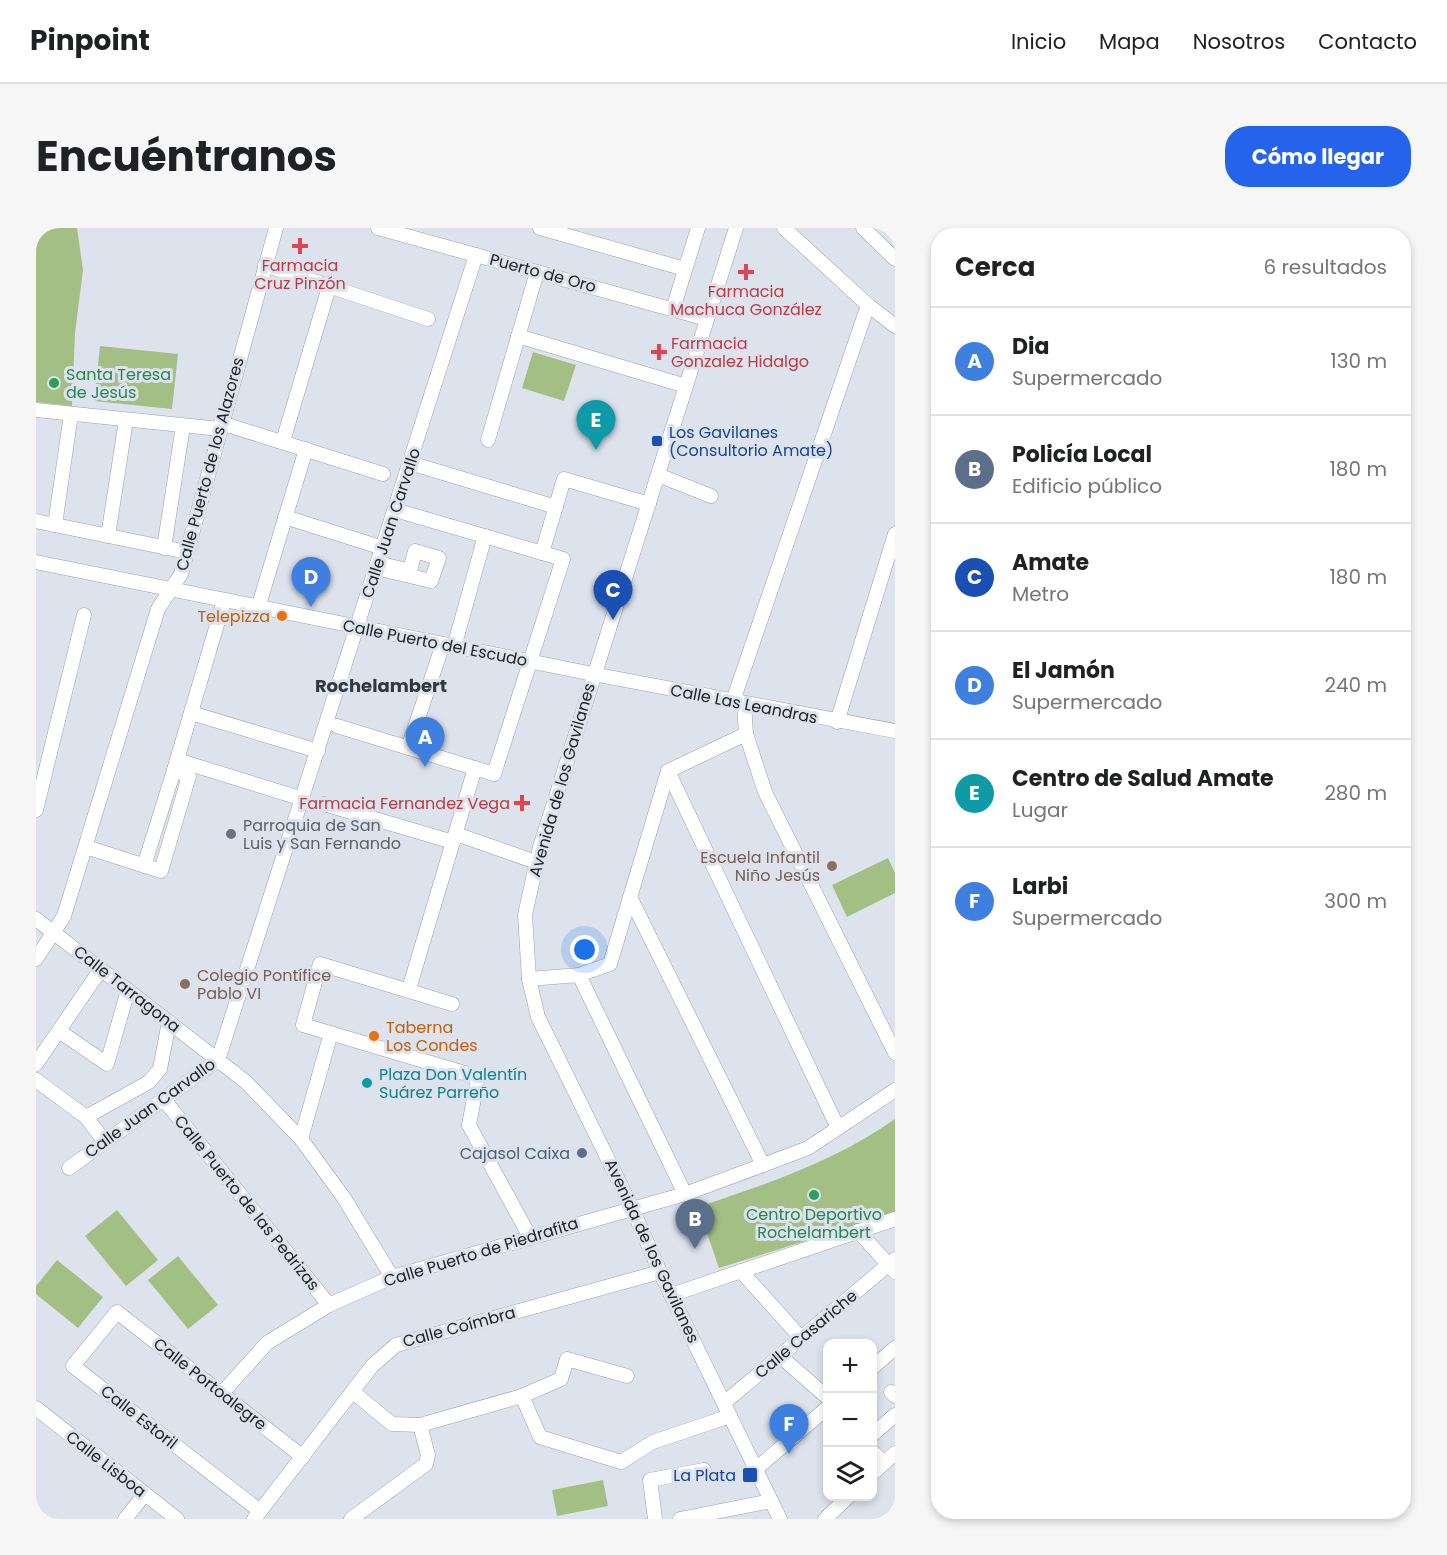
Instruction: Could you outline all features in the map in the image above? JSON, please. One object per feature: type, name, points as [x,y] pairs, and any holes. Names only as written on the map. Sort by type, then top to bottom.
[{"type":"street","name":"Calle Puerto de los Alazores","points":[[36,959],[64,916],[158,609],[181,574],[276,228]]},
{"type":"street","name":"Puerto de Oro","points":[[378,228],[707,319]]},
{"type":"street","points":[[540,228],[685,269]]},
{"type":"street","points":[[673,309],[698,228]]},
{"type":"street","name":"Avenida de los Gavilanes","points":[[736,228],[593,674],[536,862],[525,915],[528,979],[538,1017],[780,1519]]},
{"type":"street","points":[[784,228],[868,305],[894,325]]},
{"type":"street","points":[[862,228],[895,259]]},
{"type":"street","name":"Calle Juan Carvallo","points":[[69,1168],[104,1141],[165,1101],[218,1060],[476,255]]},
{"type":"street","points":[[265,265],[428,319]]},
{"type":"street","points":[[488,440],[537,272]]},
{"type":"street","points":[[283,441],[329,287]]},
{"type":"street","points":[[868,305],[739,702],[746,734],[765,792],[895,1053]]},
{"type":"street","points":[[518,336],[686,386]]},
{"type":"street","points":[[36,411],[183,426],[220,426],[283,441],[383,474]]},
{"type":"street","points":[[55,525],[71,414]]},
{"type":"street","points":[[108,536],[126,420]]},
{"type":"street","points":[[164,548],[183,426]]},
{"type":"street","points":[[258,608],[306,449]]},
{"type":"street","points":[[410,463],[556,507]]},
{"type":"street","points":[[658,475],[711,496]]},
{"type":"street","points":[[542,553],[564,480],[649,504]]},
{"type":"street","points":[[337,726],[494,774],[563,559],[395,510]]},
{"type":"street","points":[[285,517],[383,548]]},
{"type":"street","points":[[36,521],[187,552]]},
{"type":"street","points":[[837,722],[895,534]]},
{"type":"street","points":[[408,748],[448,645],[485,536]]},
{"type":"street","name":"Calle Puerto del Escudo","points":[[36,562],[593,674]]},
{"type":"street","points":[[176,765],[224,601]]},
{"type":"street","points":[[36,810],[84,615]]},
{"type":"street","name":"Calle Las Leandras","points":[[593,674],[837,722],[895,731]]},
{"type":"street","points":[[191,713],[318,751]]},
{"type":"street","points":[[528,979],[579,975],[610,964],[668,771],[746,734]]},
{"type":"street","points":[[86,847],[161,871],[189,776],[176,765]]},
{"type":"street","points":[[176,765],[303,799]]},
{"type":"street","points":[[409,989],[475,768]]},
{"type":"street","points":[[668,771],[838,1128]]},
{"type":"street","points":[[324,804],[536,862]]},
{"type":"street","points":[[630,897],[763,1165]]},
{"type":"street","name":"Calle Tarragona","points":[[36,919],[246,1082],[301,1139],[344,1198],[392,1277]]},
{"type":"street","points":[[452,1004],[409,989],[320,964],[303,1025],[478,1077],[469,1125],[530,1237]]},
{"type":"street","points":[[36,1064],[101,969]]},
{"type":"street","points":[[579,975],[685,1194]]},
{"type":"street","points":[[59,1031],[107,1064],[128,990]]},
{"type":"street","points":[[86,1117],[148,1082],[160,1069],[169,1022]]},
{"type":"street","points":[[301,1139],[331,1034]]},
{"type":"street","points":[[36,1080],[86,1117],[104,1141]]},
{"type":"street","name":"Calle Puerto de Piedrafita","points":[[222,1393],[267,1342],[329,1305],[392,1277],[685,1194],[808,1148],[895,1090]]},
{"type":"street","name":"Calle Puerto de las Pedrizas","points":[[165,1101],[329,1305]]},
{"type":"street","points":[[671,1294],[895,1219]]},
{"type":"street","points":[[858,1231],[893,1265]]},
{"type":"street","name":"Calle Casariche","points":[[727,1409],[780,1356],[893,1265]]},
{"type":"street","points":[[741,1271],[801,1338]]},
{"type":"street","name":"Calle Coímbra","points":[[257,1515],[372,1366],[396,1345],[660,1272]]},
{"type":"street","name":"Calle Portoalegre","points":[[117,1312],[303,1457]]},
{"type":"street","name":"Calle Estoril","points":[[117,1312],[73,1366],[257,1515]]},
{"type":"street","points":[[877,1364],[895,1348]]},
{"type":"street","points":[[780,1356],[823,1394]]},
{"type":"street","points":[[353,1392],[392,1424],[420,1425],[522,1396],[561,1379],[567,1359],[627,1376]]},
{"type":"street","points":[[522,1396],[540,1437],[621,1462],[652,1442],[727,1409]]},
{"type":"street","name":"Calle Lisboa","points":[[36,1408],[177,1519]]},
{"type":"street","points":[[756,1469],[823,1411]]},
{"type":"street","points":[[877,1431],[895,1415]]},
{"type":"street","points":[[351,1519],[426,1464],[428,1455],[420,1425]]},
{"type":"street","points":[[877,1470],[895,1453]]},
{"type":"street","points":[[877,1455],[884,1463]]},
{"type":"street","points":[[655,1519],[650,1480],[704,1470]]},
{"type":"street","points":[[125,1519],[145,1494]]},
{"type":"street","points":[[680,1519],[771,1501]]},
{"type":"street","points":[[825,1519],[845,1501]]},
{"type":"green space","points":[[36,228],[77,228],[83,270],[75,333],[72,406],[36,402]]},
{"type":"green space","points":[[100,346],[178,354],[172,409],[94,401]]},
{"type":"green space","points":[[533,352],[576,365],[564,401],[522,388]]},
{"type":"green space","points":[[888,858],[895,873],[895,893],[847,917],[832,885]]},
{"type":"green space","name":"Centro Deportivo Rochelambert","points":[[895,1119],[895,1213],[719,1268],[698,1207],[775,1180],[825,1159]]},
{"type":"green space","points":[[117,1210],[158,1260],[126,1286],[85,1236]]},
{"type":"green space","points":[[178,1256],[218,1305],[188,1329],[148,1280]]},
{"type":"green space","points":[[57,1260],[103,1297],[78,1328],[36,1294],[36,1286]]},
{"type":"green space","points":[[603,1480],[608,1506],[557,1516],[552,1490]]},
{"type":"place","name":"Farmacia Cruz Pinzón","points":[[300,246]]},
{"type":"place","name":"Farmacia Machuca González","points":[[746,272]]},
{"type":"place","name":"Farmacia Gonzalez Hidalgo","points":[[659,352]]},
{"type":"place","name":"Santa Teresa de Jesús","points":[[54,383]]},
{"type":"place","name":"Los Gavilanes (Consultorio Amate)","points":[[657,441]]},
{"type":"place","name":"Centro de Salud Amate","points":[[596,450]]},
{"type":"place","name":"El Jamón","points":[[311,607]]},
{"type":"place","name":"Telepizza","points":[[282,616]]},
{"type":"place","name":"Amate","points":[[613,620]]},
{"type":"place","name":"Dia","points":[[425,767]]},
{"type":"place","name":"Farmacia Fernandez Vega","points":[[522,803]]},
{"type":"place","name":"Parroquia de San Luis y San Fernando","points":[[231,834]]},
{"type":"place","name":"Escuela Infantil Niño Jesús","points":[[832,866]]},
{"type":"place","name":"Colegio Pontífice Pablo VI","points":[[185,984]]},
{"type":"place","name":"Taberna Los Condes","points":[[374,1036]]},
{"type":"place","name":"Plaza Don Valentín Suárez Parreño","points":[[367,1083]]},
{"type":"place","name":"Cajasol Caixa","points":[[582,1153]]},
{"type":"place","name":"Centro Deportivo Rochelambert","points":[[814,1195]]},
{"type":"place","name":"Policía Local","points":[[695,1249]]},
{"type":"place","name":"Larbi","points":[[789,1454]]},
{"type":"place","name":"La Plata","points":[[750,1475]]},
{"type":"district","name":"Rochelambert","points":[[381,685]]}]
